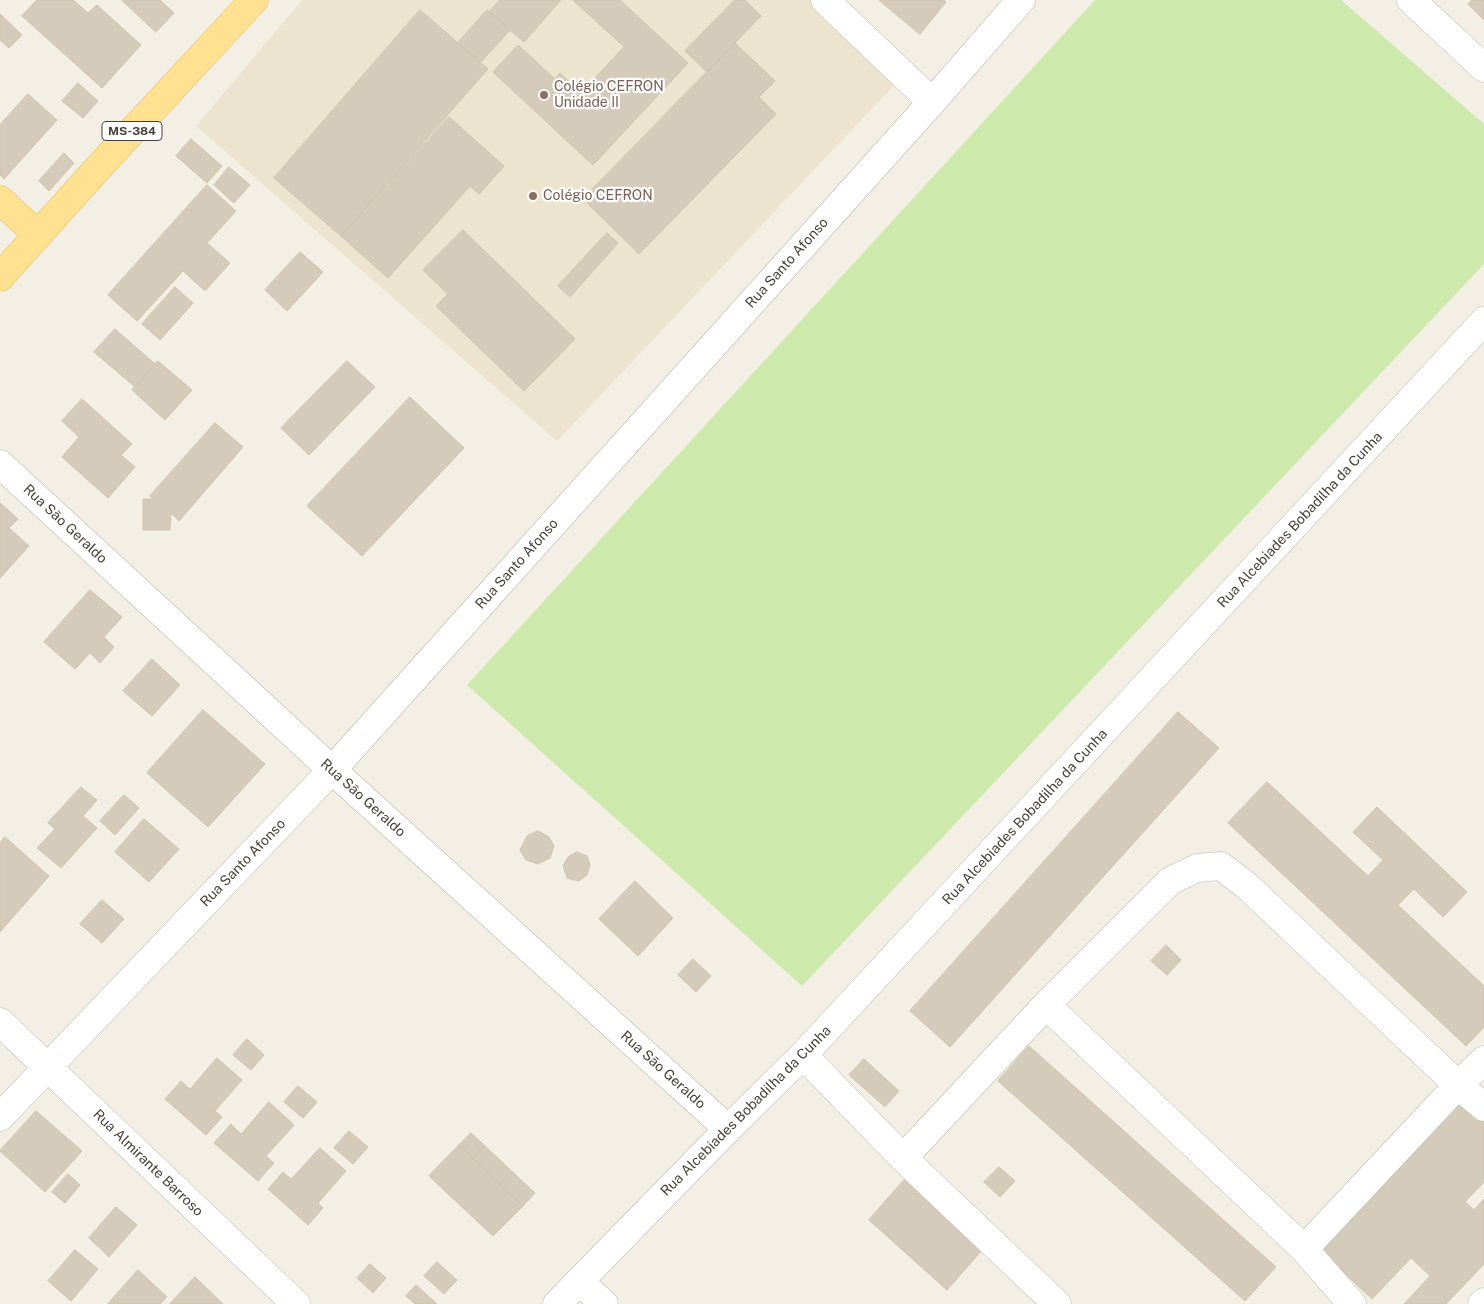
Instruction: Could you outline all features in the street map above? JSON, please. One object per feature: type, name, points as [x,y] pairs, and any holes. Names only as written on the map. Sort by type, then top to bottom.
[{"type":"main road","name":"MS-384","points":[[4,265],[38,235],[254,0]]},
{"type":"main road","points":[[0,200],[38,235]]},
{"type":"street","points":[[825,0],[932,102]]},
{"type":"street","name":"Rua Santo Afonso","points":[[0,1117],[332,770],[932,102],[1021,0]]},
{"type":"street","points":[[1411,0],[1484,68]]},
{"type":"street","name":"Rua Alcebiades Bobadilha da Cunha","points":[[557,1304],[803,1055],[1484,321]]},
{"type":"street","name":"Rua São Geraldo","points":[[0,464],[332,770],[728,1129]]},
{"type":"street","points":[[903,1158],[1046,1005],[1170,881],[1198,868],[1221,866],[1247,886],[1458,1085],[1484,1107]]},
{"type":"street","points":[[1046,1005],[1304,1249],[1352,1304]]},
{"type":"street","name":"Rua Almirante Barroso","points":[[0,1022],[296,1304]]},
{"type":"street","points":[[803,1055],[903,1158],[1058,1304]]},
{"type":"street","points":[[1304,1249],[1458,1085],[1484,1060]]},
{"type":"street","points":[[579,1281],[604,1304]]},
{"type":"shaded area","name":"Colégio CEFRON","points":[[302,0],[812,0],[901,78],[557,441],[196,126]]},
{"type":"green space","points":[[1095,0],[1341,0],[1484,124],[1484,264],[802,986],[467,685]]},
{"type":"building","points":[[37,0],[73,0],[88,13],[97,5],[141,45],[102,88],[22,16]]},
{"type":"building","points":[[122,0],[160,0],[174,13],[156,32]]},
{"type":"building","points":[[500,0],[561,0],[524,42],[489,12]]},
{"type":"building","points":[[573,0],[620,0],[688,63],[593,165],[493,72],[518,45],[555,79],[560,73],[581,93],[624,47]]},
{"type":"building","points":[[735,0],[745,0],[761,16],[707,72],[685,51]]},
{"type":"building","points":[[879,0],[944,0],[946,2],[920,34]]},
{"type":"building","points":[[1472,0],[1484,0],[1484,20],[1468,4]]},
{"type":"building","points":[[420,10],[488,69],[341,236],[274,178]]},
{"type":"building","points":[[487,10],[510,30],[480,63],[458,43]]},
{"type":"building","points":[[0,14],[22,35],[9,48],[0,40]]},
{"type":"building","points":[[735,43],[775,81],[759,97],[776,114],[639,254],[583,199]]},
{"type":"building","points":[[78,83],[98,101],[83,118],[62,101]]},
{"type":"building","points":[[28,94],[57,120],[4,179],[0,175],[0,125]]},
{"type":"building","points":[[449,117],[504,166],[479,194],[470,186],[388,278],[341,236]]},
{"type":"building","points":[[191,139],[222,166],[207,183],[176,156]]},
{"type":"building","points":[[64,153],[74,163],[49,191],[39,181]]},
{"type":"building","points":[[229,167],[250,185],[234,203],[214,185]]},
{"type":"building","points":[[207,185],[236,211],[207,243],[230,263],[205,291],[183,271],[137,321],[108,295]]},
{"type":"building","points":[[463,230],[575,339],[524,391],[436,306],[448,294],[423,270]]},
{"type":"building","points":[[607,233],[618,243],[570,297],[558,286]]},
{"type":"building","points":[[300,252],[323,272],[287,311],[265,290]]},
{"type":"building","points":[[175,287],[193,303],[160,340],[142,324]]},
{"type":"building","points":[[115,329],[155,364],[135,387],[94,352]]},
{"type":"building","points":[[158,361],[192,390],[165,420],[132,390]]},
{"type":"building","points":[[347,361],[375,387],[309,455],[281,428]]},
{"type":"building","points":[[410,397],[464,448],[362,556],[307,506]]},
{"type":"building","points":[[82,399],[132,444],[121,455],[135,467],[108,498],[62,457],[79,437],[62,421]]},
{"type":"building","points":[[215,423],[243,447],[179,521],[171,513],[170,530],[143,530],[143,499],[154,499],[150,496]]},
{"type":"building","points":[[0,503],[18,519],[9,528],[29,546],[0,578]]},
{"type":"building","points":[[90,590],[122,617],[104,637],[114,647],[100,663],[90,653],[75,669],[44,642]]},
{"type":"building","points":[[152,659],[180,685],[152,716],[123,691]]},
{"type":"building","points":[[203,710],[265,764],[208,827],[147,773]]},
{"type":"building","points":[[1178,712],[1219,748],[950,1047],[910,1011]]},
{"type":"building","points":[[1267,782],[1368,876],[1383,860],[1353,832],[1377,807],[1467,892],[1443,917],[1414,889],[1398,905],[1484,986],[1484,1027],[1466,1046],[1228,823]]},
{"type":"building","points":[[81,787],[97,800],[83,816],[97,828],[61,868],[37,848],[55,829],[48,823]]},
{"type":"building","points":[[124,795],[139,808],[115,835],[100,821]]},
{"type":"building","points":[[144,819],[179,849],[149,882],[115,852]]},
{"type":"building","points":[[538,831],[549,837],[554,846],[550,858],[538,864],[526,860],[520,850],[527,836]]},
{"type":"building","points":[[5,837],[49,876],[0,932],[0,843]]},
{"type":"building","points":[[577,852],[587,856],[590,865],[587,875],[579,881],[567,878],[563,866],[568,857]]},
{"type":"building","points":[[635,881],[673,918],[638,956],[599,919]]},
{"type":"building","points":[[102,900],[124,919],[102,943],[80,924]]},
{"type":"building","points":[[1166,945],[1181,960],[1167,975],[1151,961]]},
{"type":"building","points":[[693,959],[711,976],[696,992],[678,975]]},
{"type":"building","points":[[247,1039],[264,1055],[251,1070],[233,1055]]},
{"type":"building","points":[[1029,1046],[1276,1267],[1245,1301],[998,1081]]},
{"type":"building","points":[[217,1058],[242,1080],[215,1111],[222,1117],[206,1135],[165,1099],[181,1081],[190,1089]]},
{"type":"building","points":[[864,1059],[899,1091],[885,1107],[849,1075]]},
{"type":"building","points":[[298,1086],[317,1102],[303,1118],[284,1102]]},
{"type":"building","points":[[1464,1100],[1484,1118],[1484,1182],[1465,1202],[1474,1210],[1484,1199],[1484,1264],[1446,1304],[1404,1304],[1430,1276],[1411,1258],[1372,1299],[1321,1251]]},
{"type":"building","points":[[269,1102],[294,1125],[266,1156],[274,1163],[258,1181],[214,1143],[231,1124],[241,1134]]},
{"type":"building","points":[[36,1111],[82,1151],[45,1192],[0,1151]]},
{"type":"building","points":[[349,1131],[368,1147],[353,1164],[334,1148]]},
{"type":"building","points":[[471,1133],[485,1146],[473,1159],[459,1145]]},
{"type":"building","points":[[459,1145],[523,1206],[493,1236],[429,1176]]},
{"type":"building","points":[[485,1146],[535,1193],[523,1206],[473,1159]]},
{"type":"building","points":[[320,1148],[346,1171],[318,1203],[323,1208],[308,1225],[268,1189],[283,1172],[291,1179]]},
{"type":"building","points":[[999,1167],[1015,1181],[1000,1197],[984,1182]]},
{"type":"building","points":[[68,1174],[80,1185],[65,1203],[52,1192]]},
{"type":"building","points":[[905,1179],[983,1249],[947,1290],[869,1220]]},
{"type":"building","points":[[116,1207],[137,1225],[109,1257],[89,1238]]},
{"type":"building","points":[[75,1250],[98,1269],[71,1301],[48,1281]]},
{"type":"building","points":[[437,1262],[457,1280],[444,1294],[424,1276]]},
{"type":"building","points":[[370,1264],[386,1278],[373,1293],[357,1278]]},
{"type":"building","points":[[138,1270],[167,1297],[160,1304],[108,1304]]},
{"type":"building","points":[[195,1277],[223,1304],[170,1304]]},
{"type":"building","points":[[416,1285],[437,1304],[415,1304],[406,1296]]},
{"type":"place","name":"Colégio CEFRON Unidade II","points":[[544,95]]},
{"type":"place","name":"Colégio CEFRON","points":[[533,196]]}]
